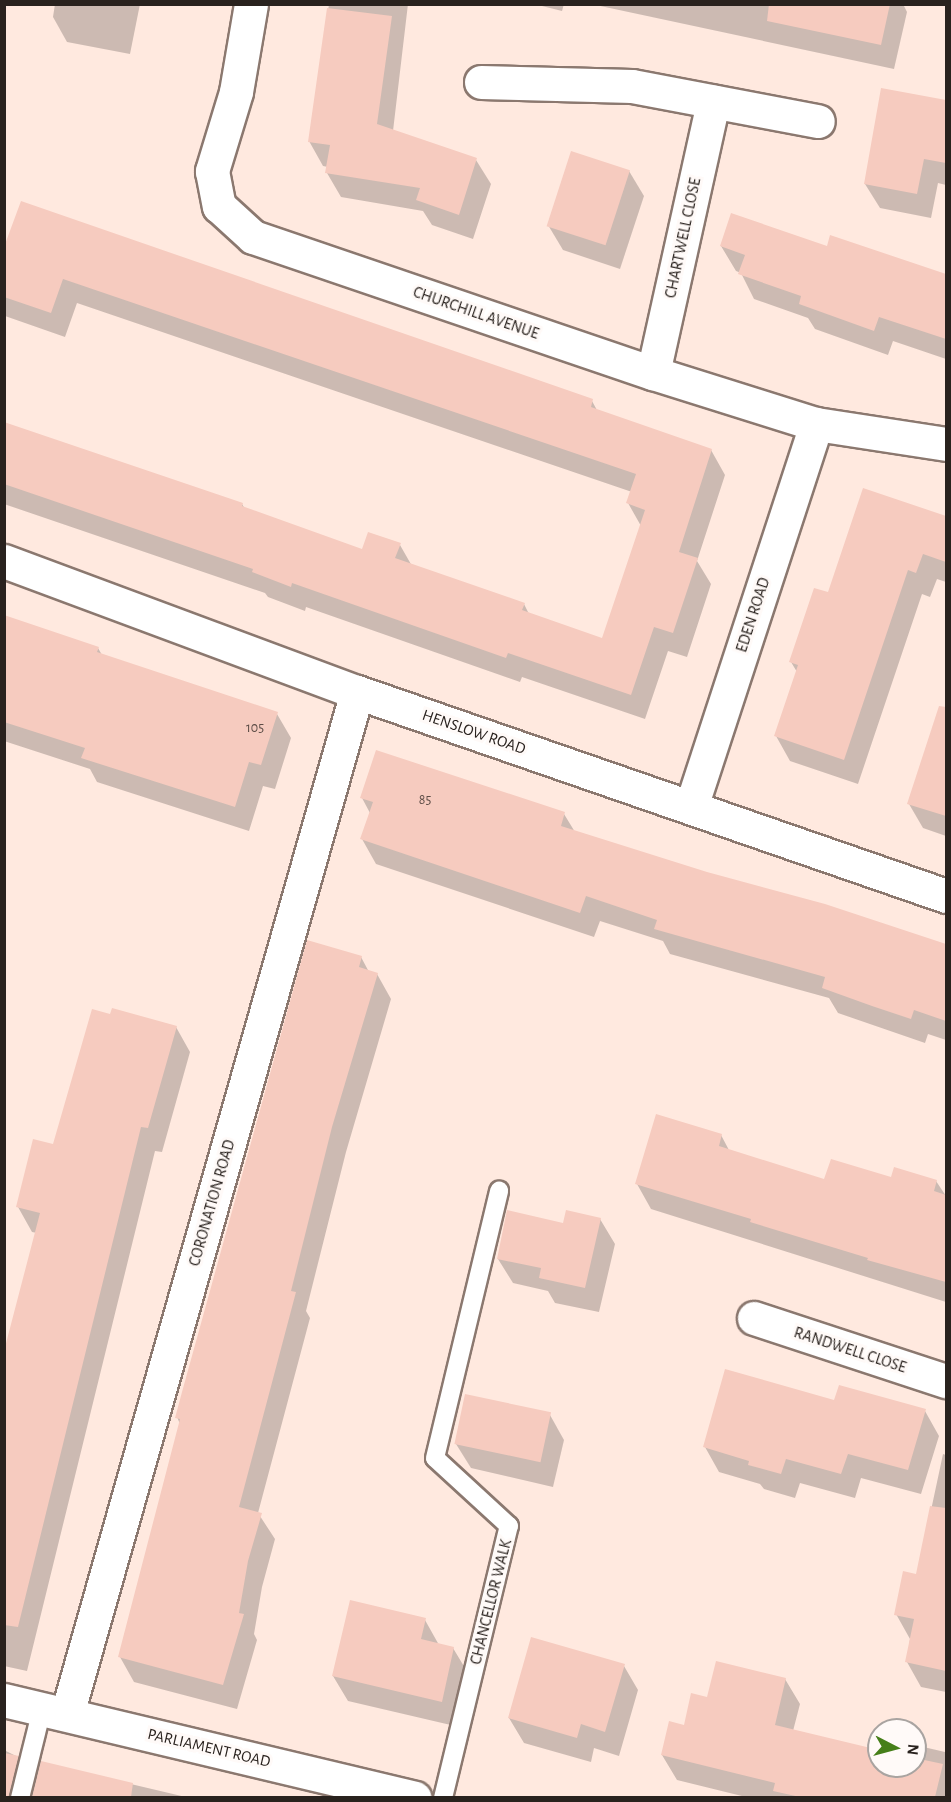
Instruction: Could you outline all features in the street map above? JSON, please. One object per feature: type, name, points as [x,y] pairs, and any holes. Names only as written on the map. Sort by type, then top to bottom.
[{"type":"street","name":"CHURCHILL AVENUE","points":[[251,4],[236,92],[212,171],[219,206],[253,237],[653,373],[816,424],[946,444]]},
{"type":"street","points":[[481,82],[632,86],[818,121]]},
{"type":"street","name":"CHARTWELL CLOSE","points":[[653,373],[712,102]]},
{"type":"street","name":"EDEN ROAD","points":[[691,807],[816,424]]},
{"type":"street","name":"HENSLOW ROAD","points":[[4,561],[357,692],[946,896]]},
{"type":"street","name":"CORONATION ROAD","points":[[54,1712],[357,692]]},
{"type":"street","name":"RANDWELL CLOSE","points":[[754,1318],[946,1381]]},
{"type":"street","name":"PARLIAMENT ROAD","points":[[4,1700],[414,1797]]},
{"type":"lane","name":"CHANCELLOR WALK","points":[[443,1797],[509,1526],[435,1458],[499,1191]]},
{"type":"lane","points":[[20,1797],[54,1712]]},
{"type":"building","points":[[769,4],[890,4],[881,45],[767,21]]},
{"type":"building","points":[[327,8],[392,16],[377,124],[477,158],[459,215],[416,200],[420,188],[325,173],[330,145],[308,142]]},
{"type":"building","points":[[881,88],[946,100],[946,163],[924,159],[917,194],[864,184]]},
{"type":"building","points":[[571,151],[630,170],[606,245],[547,226]]},
{"type":"building","points":[[21,201],[593,399],[591,407],[712,449],[679,552],[698,558],[673,633],[654,627],[631,695],[508,653],[506,658],[292,583],[291,587],[252,572],[253,569],[4,484],[4,422],[243,503],[242,506],[362,549],[368,532],[401,543],[395,558],[525,603],[522,610],[602,638],[645,510],[626,503],[636,474],[63,279],[51,313],[4,297],[4,247]]},
{"type":"building","points":[[731,213],[827,246],[830,235],[946,274],[946,339],[879,317],[874,331],[799,304],[801,296],[738,274],[745,255],[720,246]]},
{"type":"building","points":[[863,488],[946,516],[946,562],[923,554],[916,573],[908,570],[844,760],[774,736],[798,665],[789,662],[814,588],[828,592]]},
{"type":"building","points":[[4,615],[99,647],[97,652],[278,712],[261,765],[249,762],[235,807],[81,758],[85,748],[4,722]]},
{"type":"building","points":[[939,706],[946,707],[946,816],[907,804]]},
{"type":"building","points":[[376,750],[565,812],[561,826],[707,872],[825,904],[946,944],[946,1021],[914,1010],[911,1019],[872,1006],[822,988],[825,977],[654,929],[657,920],[586,896],[580,913],[360,839],[373,802],[360,798]]},
{"type":"building","points":[[307,940],[362,956],[359,967],[378,973],[332,1127],[291,1291],[296,1292],[239,1507],[262,1513],[248,1561],[239,1613],[244,1614],[223,1685],[118,1657],[180,1419],[175,1418]]},
{"type":"building","points":[[112,1008],[177,1026],[148,1128],[141,1127],[18,1627],[4,1625],[4,1351],[40,1213],[16,1207],[33,1139],[53,1144],[92,1009],[110,1014]]},
{"type":"building","points":[[656,1114],[722,1134],[719,1146],[824,1179],[831,1159],[891,1177],[894,1167],[937,1180],[934,1191],[946,1195],[946,1282],[867,1260],[868,1258],[750,1222],[751,1219],[635,1184]]},
{"type":"building","points":[[507,1210],[563,1223],[566,1210],[601,1218],[585,1288],[539,1278],[541,1268],[497,1259]]},
{"type":"building","points":[[725,1369],[834,1400],[839,1385],[926,1409],[908,1470],[848,1454],[841,1474],[786,1459],[781,1474],[748,1465],[749,1461],[703,1447]]},
{"type":"building","points":[[465,1394],[551,1412],[540,1462],[454,1444]]},
{"type":"building","points":[[930,1506],[946,1508],[946,1671],[905,1662],[914,1619],[894,1615],[903,1571],[916,1574]]},
{"type":"building","points":[[350,1600],[426,1618],[421,1639],[454,1647],[442,1702],[332,1676]]},
{"type":"building","points":[[531,1637],[625,1664],[605,1732],[581,1724],[577,1738],[508,1718]]},
{"type":"building","points":[[716,1661],[786,1678],[775,1725],[867,1747],[867,1778],[927,1778],[927,1761],[943,1764],[935,1797],[800,1797],[773,1791],[775,1783],[661,1755],[669,1721],[684,1725],[691,1693],[707,1697]]},
{"type":"building","points":[[4,1753],[19,1756],[9,1797],[4,1797]]},
{"type":"building","points":[[41,1761],[133,1783],[131,1797],[32,1797]]}]
